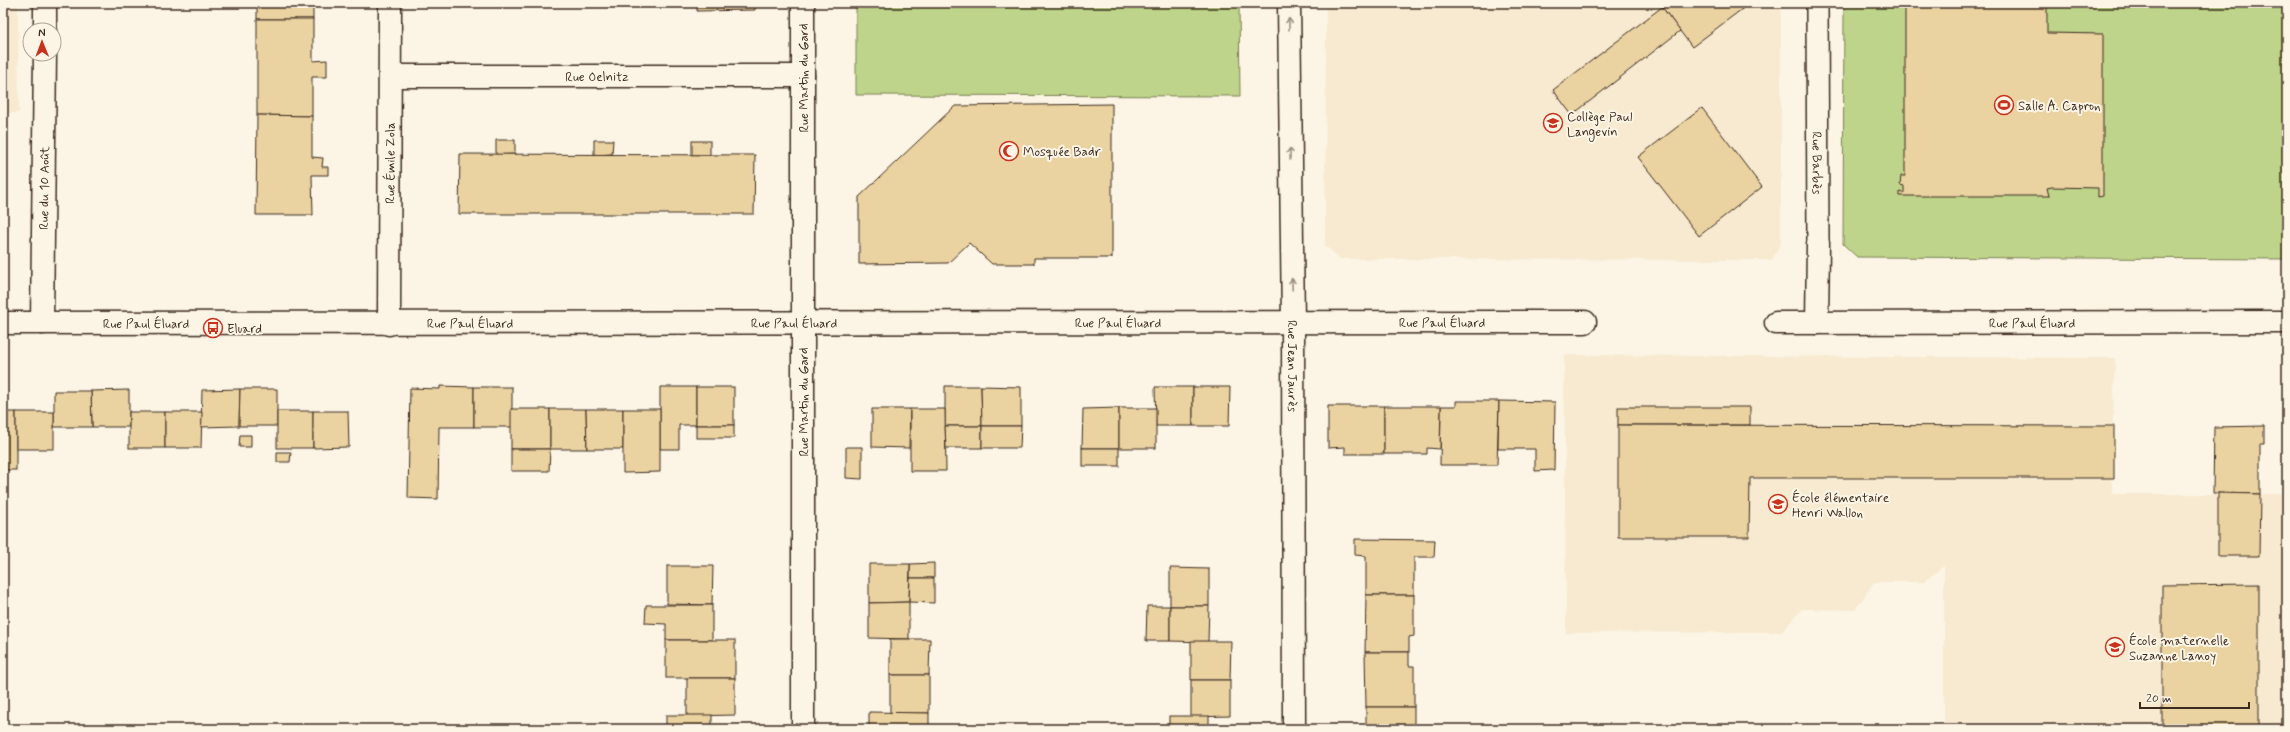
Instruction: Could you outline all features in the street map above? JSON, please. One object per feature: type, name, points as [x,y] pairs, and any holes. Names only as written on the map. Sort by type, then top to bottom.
[{"type":"street","points":[[45,22],[46,3]]},
{"type":"street","name":"Rue Émile Zola","points":[[389,324],[390,3]]},
{"type":"street","name":"Rue Martin du Gard","points":[[803,3],[803,729]]},
{"type":"street","name":"Rue Jean Jaurès","points":[[1289,3],[1293,323],[1294,729]]},
{"type":"street","name":"Rue du 10 Août","points":[[42,323],[45,62]]},
{"type":"street","name":"Rue Oelnitz","points":[[390,76],[803,76]]},
{"type":"street","name":"Rue Barbès","points":[[1818,244],[1818,323]]},
{"type":"street","name":"Rue Paul Éluard","points":[[3,323],[389,324],[1585,322]]},
{"type":"street","name":"Rue Paul Éluard","points":[[1776,323],[2287,322]]},
{"type":"lane","name":"Rue Barbès","points":[[1817,3],[1818,244]]},
{"type":"shaded area","points":[[3,3],[18,3],[19,113],[3,113]]},
{"type":"shaded area","name":"Collège Paul Langevin","points":[[1326,3],[1781,3],[1781,243],[1772,260],[1340,259],[1325,246]]},
{"type":"shaded area","name":"École élémentaire Henri Wallon","points":[[1564,355],[2115,358],[2111,478],[2113,494],[2287,494],[2287,729],[1944,729],[1944,566],[1924,582],[1874,582],[1855,610],[1802,609],[1782,632],[1566,633]]},
{"type":"green space","points":[[856,3],[1239,3],[1240,96],[856,95]]},
{"type":"green space","points":[[1844,3],[2287,3],[2287,259],[1857,257],[1843,244]]},
{"type":"building","points":[[257,3],[313,3],[313,19],[257,19]]},
{"type":"building","points":[[697,3],[755,3],[755,10],[697,11]]},
{"type":"building","points":[[1667,3],[1750,3],[1692,47],[1662,7]]},
{"type":"building","name":"Salle A. Capron","points":[[1905,3],[2047,3],[2047,33],[2103,34],[2103,196],[2098,197],[2098,188],[2052,187],[2047,188],[2049,196],[1900,196],[1900,192],[1904,193],[1904,186],[1900,185],[1901,176],[1905,176]]},
{"type":"building","points":[[1662,7],[1680,31],[1572,115],[1553,90]]},
{"type":"building","points":[[257,19],[313,19],[313,61],[327,60],[327,77],[312,77],[312,116],[257,115]]},
{"type":"building","name":"Mosquée Badr","points":[[1112,104],[1112,258],[1034,258],[1034,264],[992,264],[969,243],[948,263],[859,264],[859,197],[955,106]]},
{"type":"building","points":[[1702,108],[1762,187],[1699,236],[1638,157]]},
{"type":"building","points":[[257,115],[312,116],[312,157],[323,158],[322,167],[328,167],[328,175],[312,175],[313,215],[256,215]]},
{"type":"building","points":[[496,140],[515,140],[515,154],[496,155]]},
{"type":"building","points":[[594,140],[613,140],[612,154],[594,155]]},
{"type":"building","points":[[692,141],[710,141],[710,155],[692,155]]},
{"type":"building","points":[[460,154],[755,155],[754,214],[459,214]]},
{"type":"building","points":[[440,386],[474,387],[474,427],[439,427],[438,499],[408,498],[410,388],[440,389]]},
{"type":"building","points":[[945,386],[981,386],[982,426],[945,426]]},
{"type":"building","points":[[981,386],[1021,387],[1021,426],[982,426]]},
{"type":"building","points":[[474,387],[512,387],[512,427],[474,427]]},
{"type":"building","points":[[660,387],[696,387],[696,425],[679,425],[679,449],[660,449]]},
{"type":"building","points":[[696,387],[734,387],[734,425],[696,425]]},
{"type":"building","points":[[1155,387],[1193,387],[1193,426],[1156,426]]},
{"type":"building","points":[[1193,387],[1230,387],[1229,426],[1193,426]]},
{"type":"building","points":[[240,389],[239,426],[201,427],[202,390]]},
{"type":"building","points":[[240,389],[277,389],[277,426],[239,426]]},
{"type":"building","points":[[129,390],[129,427],[92,427],[91,391]]},
{"type":"building","points":[[54,391],[91,391],[92,427],[54,427]]},
{"type":"building","points":[[1456,401],[1499,401],[1497,465],[1440,465],[1441,406],[1456,406]]},
{"type":"building","points":[[1499,401],[1555,402],[1554,470],[1535,471],[1535,449],[1498,449]]},
{"type":"building","points":[[1328,406],[1384,406],[1384,454],[1345,454],[1345,447],[1328,448]]},
{"type":"building","points":[[1384,406],[1441,406],[1440,449],[1427,448],[1427,454],[1384,454]]},
{"type":"building","points":[[1618,407],[1750,407],[1750,425],[1618,425]]},
{"type":"building","points":[[1119,408],[1119,448],[1082,448],[1083,409]]},
{"type":"building","points":[[1119,408],[1156,408],[1156,448],[1119,448]]},
{"type":"building","points":[[511,409],[550,409],[550,449],[511,449]]},
{"type":"building","points":[[550,409],[586,409],[587,449],[550,449]]},
{"type":"building","points":[[586,409],[623,409],[623,449],[587,449]]},
{"type":"building","points":[[623,409],[660,409],[660,472],[623,473]]},
{"type":"building","points":[[872,409],[910,409],[909,448],[872,447]]},
{"type":"building","points":[[910,409],[945,409],[946,471],[910,471]]},
{"type":"building","points":[[277,411],[313,411],[313,448],[277,448]]},
{"type":"building","points":[[313,411],[348,411],[349,447],[313,448]]},
{"type":"building","points":[[3,412],[16,412],[16,470],[3,470]]},
{"type":"building","points":[[16,412],[54,412],[54,449],[16,449]]},
{"type":"building","points":[[129,412],[165,412],[165,448],[129,448]]},
{"type":"building","points":[[165,412],[202,412],[201,448],[165,448]]},
{"type":"building","points":[[696,425],[734,425],[734,438],[696,438]]},
{"type":"building","points":[[1618,425],[2114,426],[2114,478],[1750,478],[1749,537],[1618,537]]},
{"type":"building","points":[[945,426],[982,426],[982,448],[946,448]]},
{"type":"building","points":[[982,426],[1021,426],[1020,448],[982,448]]},
{"type":"building","points":[[2264,426],[2264,444],[2260,444],[2260,494],[2213,493],[2214,427]]},
{"type":"building","points":[[240,435],[251,435],[251,447],[239,447]]},
{"type":"building","points":[[846,447],[862,447],[862,479],[846,478]]},
{"type":"building","points":[[1082,448],[1119,448],[1119,466],[1082,466]]},
{"type":"building","points":[[511,449],[550,449],[549,471],[511,471]]},
{"type":"building","points":[[277,452],[291,452],[290,462],[277,462]]},
{"type":"building","points":[[2218,493],[2260,494],[2259,556],[2218,556]]},
{"type":"building","points":[[1355,539],[1435,540],[1434,557],[1414,557],[1414,595],[1366,595],[1366,556],[1355,555]]},
{"type":"building","points":[[934,563],[934,578],[910,578],[910,564]]},
{"type":"building","points":[[869,564],[910,564],[909,602],[869,603]]},
{"type":"building","points":[[667,566],[713,566],[712,605],[667,604]]},
{"type":"building","points":[[1170,568],[1209,569],[1209,606],[1170,606]]},
{"type":"building","points":[[910,578],[934,578],[934,603],[909,602]]},
{"type":"building","points":[[2259,584],[2259,729],[2162,729],[2162,585]]},
{"type":"building","points":[[1366,595],[1414,595],[1414,636],[1409,637],[1409,652],[1365,652]]},
{"type":"building","points":[[909,602],[909,639],[869,638],[869,603]]},
{"type":"building","points":[[646,605],[712,605],[712,640],[666,640],[666,624],[645,623]]},
{"type":"building","points":[[1147,606],[1170,606],[1170,641],[1146,641]]},
{"type":"building","points":[[1170,606],[1209,606],[1208,642],[1170,641]]},
{"type":"building","points":[[890,639],[930,639],[929,675],[890,675]]},
{"type":"building","points":[[666,640],[735,640],[735,678],[666,678]]},
{"type":"building","points":[[1191,641],[1231,641],[1230,680],[1191,680]]},
{"type":"building","points":[[1365,652],[1409,652],[1409,666],[1414,666],[1414,707],[1366,707]]},
{"type":"building","points":[[890,675],[929,675],[929,713],[890,713]]},
{"type":"building","points":[[687,678],[735,678],[735,715],[687,716]]},
{"type":"building","points":[[1191,680],[1230,680],[1230,716],[1191,717]]},
{"type":"building","points":[[1366,707],[1414,707],[1414,729],[1366,729]]},
{"type":"building","points":[[869,712],[929,713],[929,729],[869,729]]},
{"type":"building","points":[[666,715],[712,715],[712,729],[666,729]]},
{"type":"building","points":[[1169,716],[1209,716],[1209,729],[1169,729]]},
{"type":"place","name":"Salle A. Capron","points":[[2004,105]]},
{"type":"place","name":"Collège Paul Langevin","points":[[1553,123]]},
{"type":"place","name":"Mosquée Badr","points":[[1009,151]]},
{"type":"place","name":"Eluard","points":[[213,328]]},
{"type":"place","name":"École élémentaire Henri Wallon","points":[[1778,504]]},
{"type":"place","name":"École maternelle Suzanne Lanoy","points":[[2115,647]]}]
